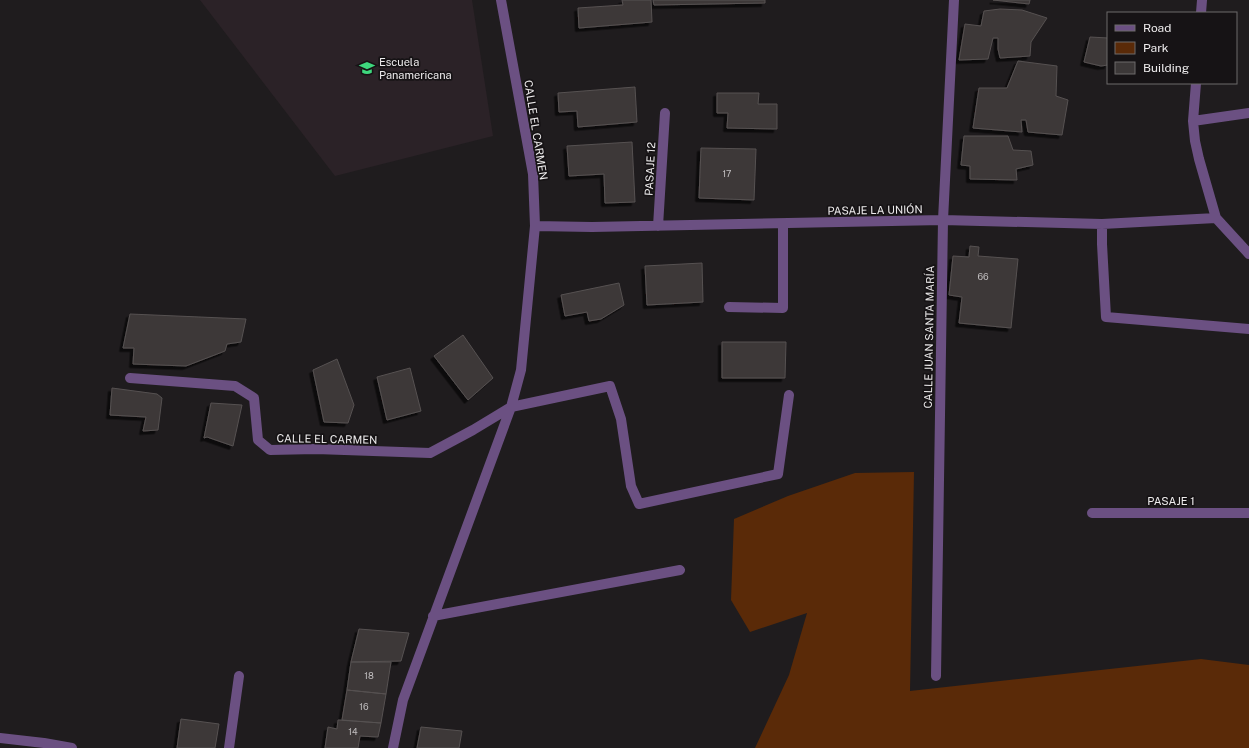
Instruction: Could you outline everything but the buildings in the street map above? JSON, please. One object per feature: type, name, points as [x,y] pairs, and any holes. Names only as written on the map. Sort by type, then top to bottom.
[{"type":"street","name":"CALLE EL CARMEN","points":[[393,748],[403,700],[510,407],[521,370],[535,226],[532,174],[501,0]]},
{"type":"street","name":"CALLE JUAN SANTA MARÍA","points":[[936,676],[942,220],[954,0]]},
{"type":"street","points":[[1201,12],[1202,0]]},
{"type":"street","points":[[1196,84],[1193,121],[1199,159],[1216,218],[1249,254]]},
{"type":"street","name":"PASAJE 12","points":[[658,226],[665,113]]},
{"type":"street","points":[[1193,121],[1249,113]]},
{"type":"street","name":"PASAJE LA UNIÓN","points":[[535,226],[658,226],[942,220],[1102,224],[1216,218]]},
{"type":"street","points":[[729,307],[782,308],[783,224]]},
{"type":"street","points":[[1102,224],[1106,317],[1249,329]]},
{"type":"street","name":"CALLE EL CARMEN","points":[[130,378],[235,386],[254,398],[258,440],[270,450],[316,449],[430,453],[473,430],[510,407]]},
{"type":"street","points":[[510,407],[610,386],[621,419],[632,486],[639,504],[778,474],[789,395]]},
{"type":"street","name":"PASAJE 1","points":[[1092,513],[1249,513]]},
{"type":"street","points":[[433,616],[680,570]]},
{"type":"street","points":[[229,748],[239,676]]},
{"type":"street","points":[[0,738],[72,748]]},
{"type":"shaded area","name":"Escuela Panamericana","points":[[200,0],[472,0],[493,136],[335,176]]},
{"type":"green space","points":[[914,472],[910,691],[1201,659],[1249,665],[1249,748],[755,748],[789,675],[807,613],[750,632],[731,600],[734,519],[788,496],[855,473]]},
{"type":"place","name":"Escuela Panamericana","points":[[367,68]]}]
